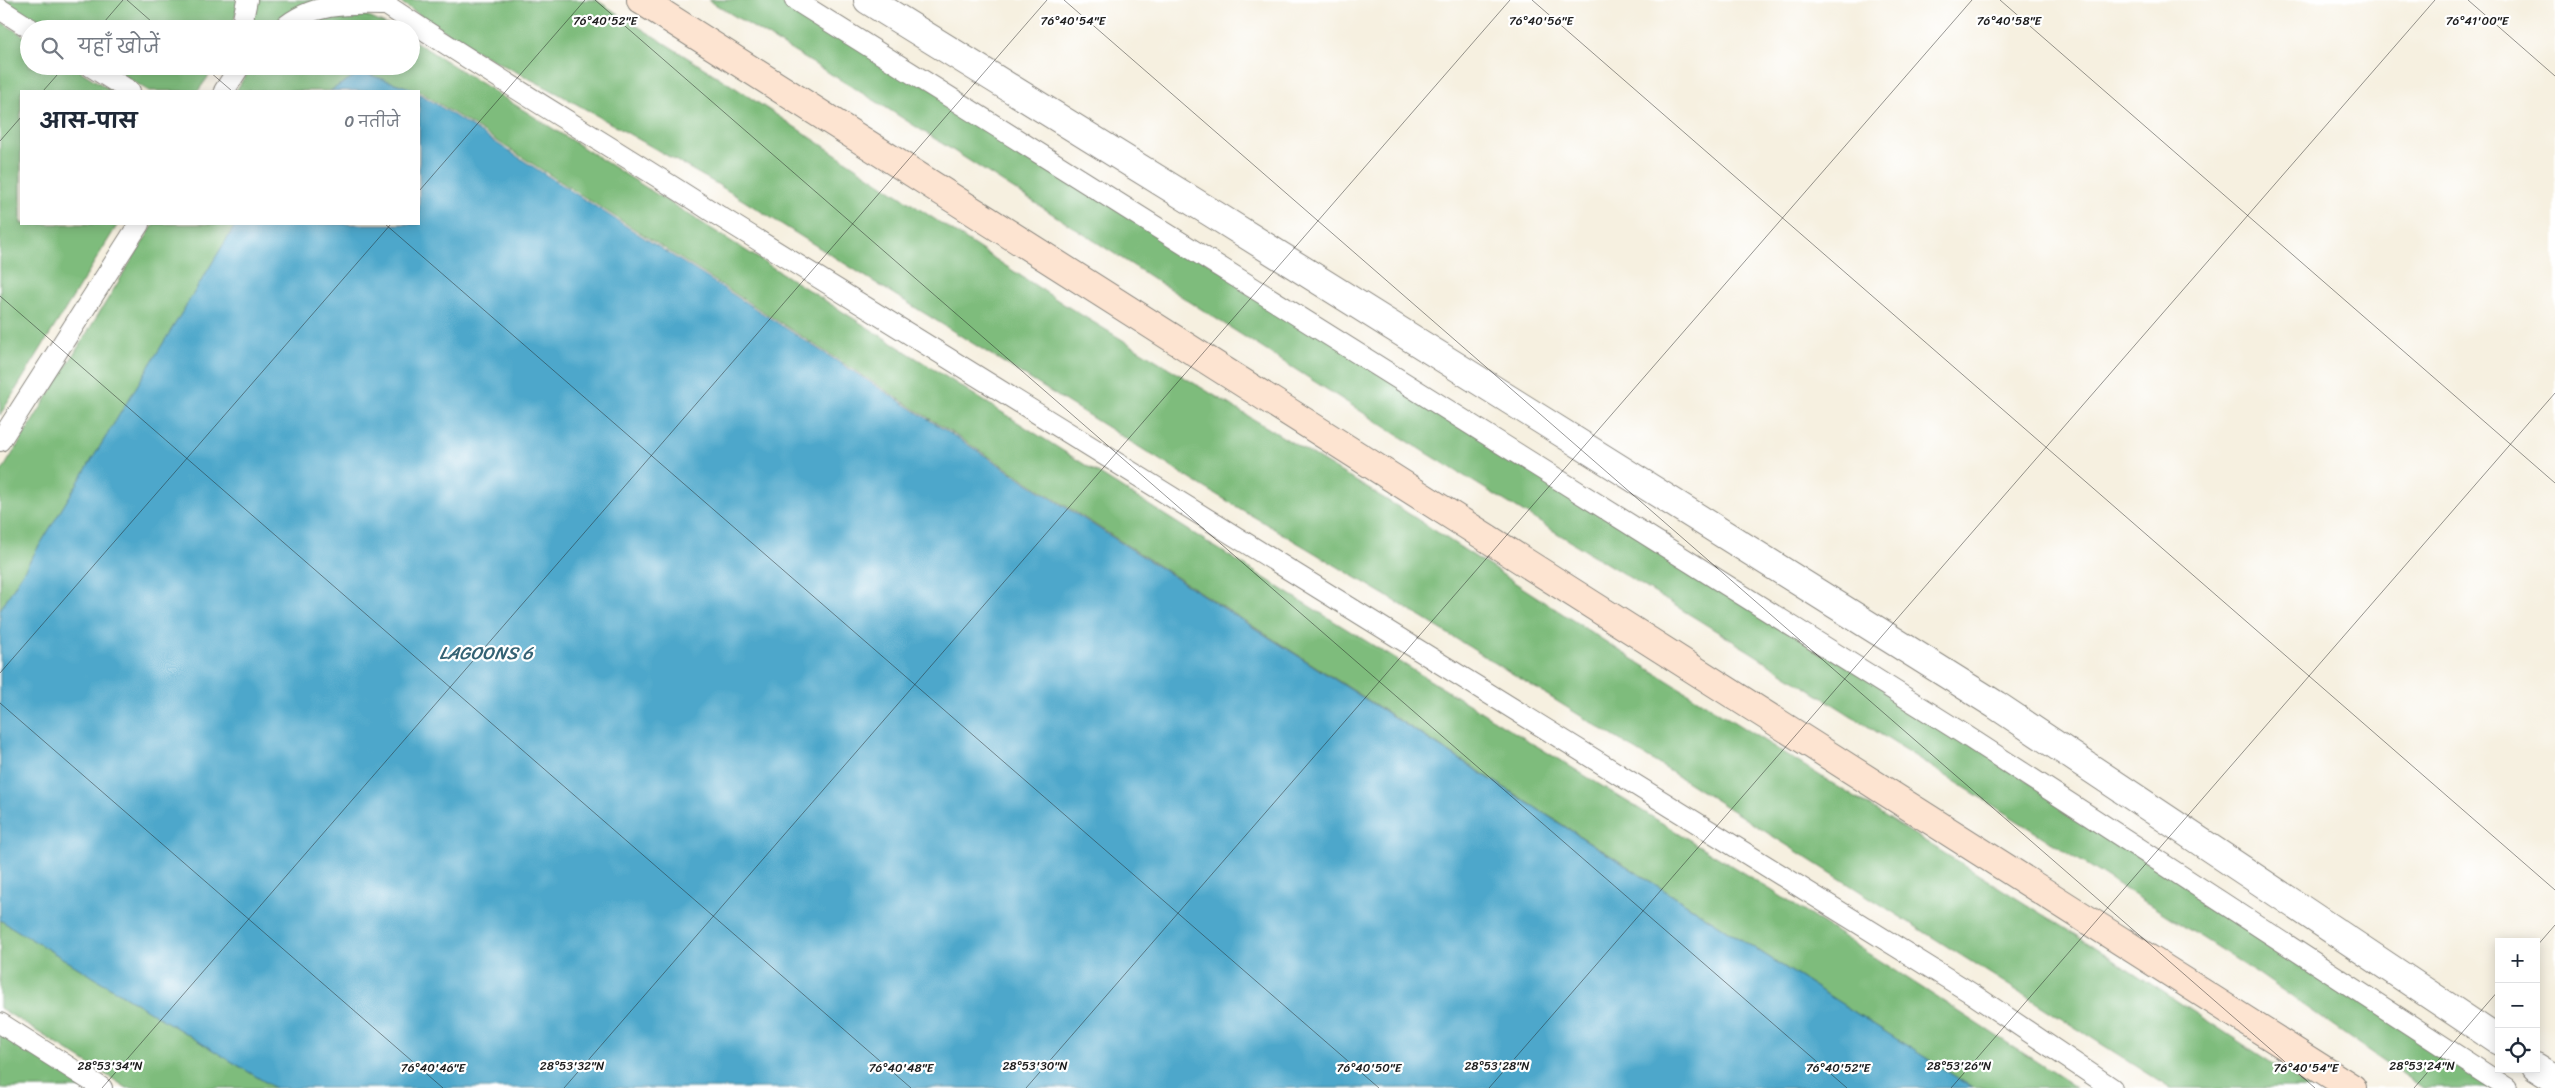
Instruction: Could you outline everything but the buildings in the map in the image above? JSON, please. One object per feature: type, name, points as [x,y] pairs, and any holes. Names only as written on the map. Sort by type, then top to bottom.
[{"type":"street","points":[[641,0],[2352,1088]]},
{"type":"street","points":[[868,0],[1215,214],[1996,705],[2495,1038]]},
{"type":"street","points":[[2540,1069],[2555,1079]]},
{"type":"lane","points":[[244,20],[247,0]]},
{"type":"lane","points":[[795,0],[1962,733],[2507,1088]]},
{"type":"lane","points":[[294,20],[303,13],[346,4],[383,2],[410,20]]},
{"type":"lane","points":[[0,9],[20,22]]},
{"type":"lane","points":[[420,27],[490,74],[604,142],[720,217],[1971,993],[2112,1088]]},
{"type":"lane","points":[[104,75],[128,90]]},
{"type":"lane","points":[[225,90],[234,75]]},
{"type":"lane","points":[[0,441],[138,225]]},
{"type":"lane","points":[[0,1024],[102,1088]]},
{"type":"green space","points":[[0,0],[239,0],[234,20],[32,20]]},
{"type":"green space","points":[[250,0],[378,0],[360,2],[304,20],[246,20]]},
{"type":"green space","points":[[397,0],[596,0],[734,87],[1065,305],[1400,508],[1617,649],[2093,946],[2310,1088],[2171,1088],[1668,770],[1387,596],[1192,480],[717,184],[559,94],[474,50]]},
{"type":"green space","points":[[708,0],[790,0],[1871,679],[2502,1088],[2423,1088],[2256,972],[1749,651],[1409,442],[882,105]]},
{"type":"green space","points":[[347,11],[375,20],[309,20]]},
{"type":"green space","points":[[0,21],[20,33],[20,75],[86,75],[110,90],[20,90],[20,225],[117,225],[0,415]]},
{"type":"green space","points":[[420,45],[1288,593],[1771,890],[2077,1088],[1973,1088],[420,90],[370,75],[420,75]]},
{"type":"green space","points":[[123,75],[210,75],[199,90],[147,90]]},
{"type":"green space","points":[[246,75],[356,75],[332,90],[237,90]]},
{"type":"green space","points":[[153,225],[235,225],[0,610],[0,474]]},
{"type":"green space","points":[[0,920],[275,1088],[127,1088],[0,1008]]},
{"type":"green space","points":[[0,1030],[93,1088],[0,1088]]},
{"type":"water","points":[[356,75],[370,75],[415,90],[332,90]]},
{"type":"water","name":"LAGOONS 6","points":[[420,94],[1973,1088],[275,1088],[0,920],[0,610],[235,225],[420,225]]}]
